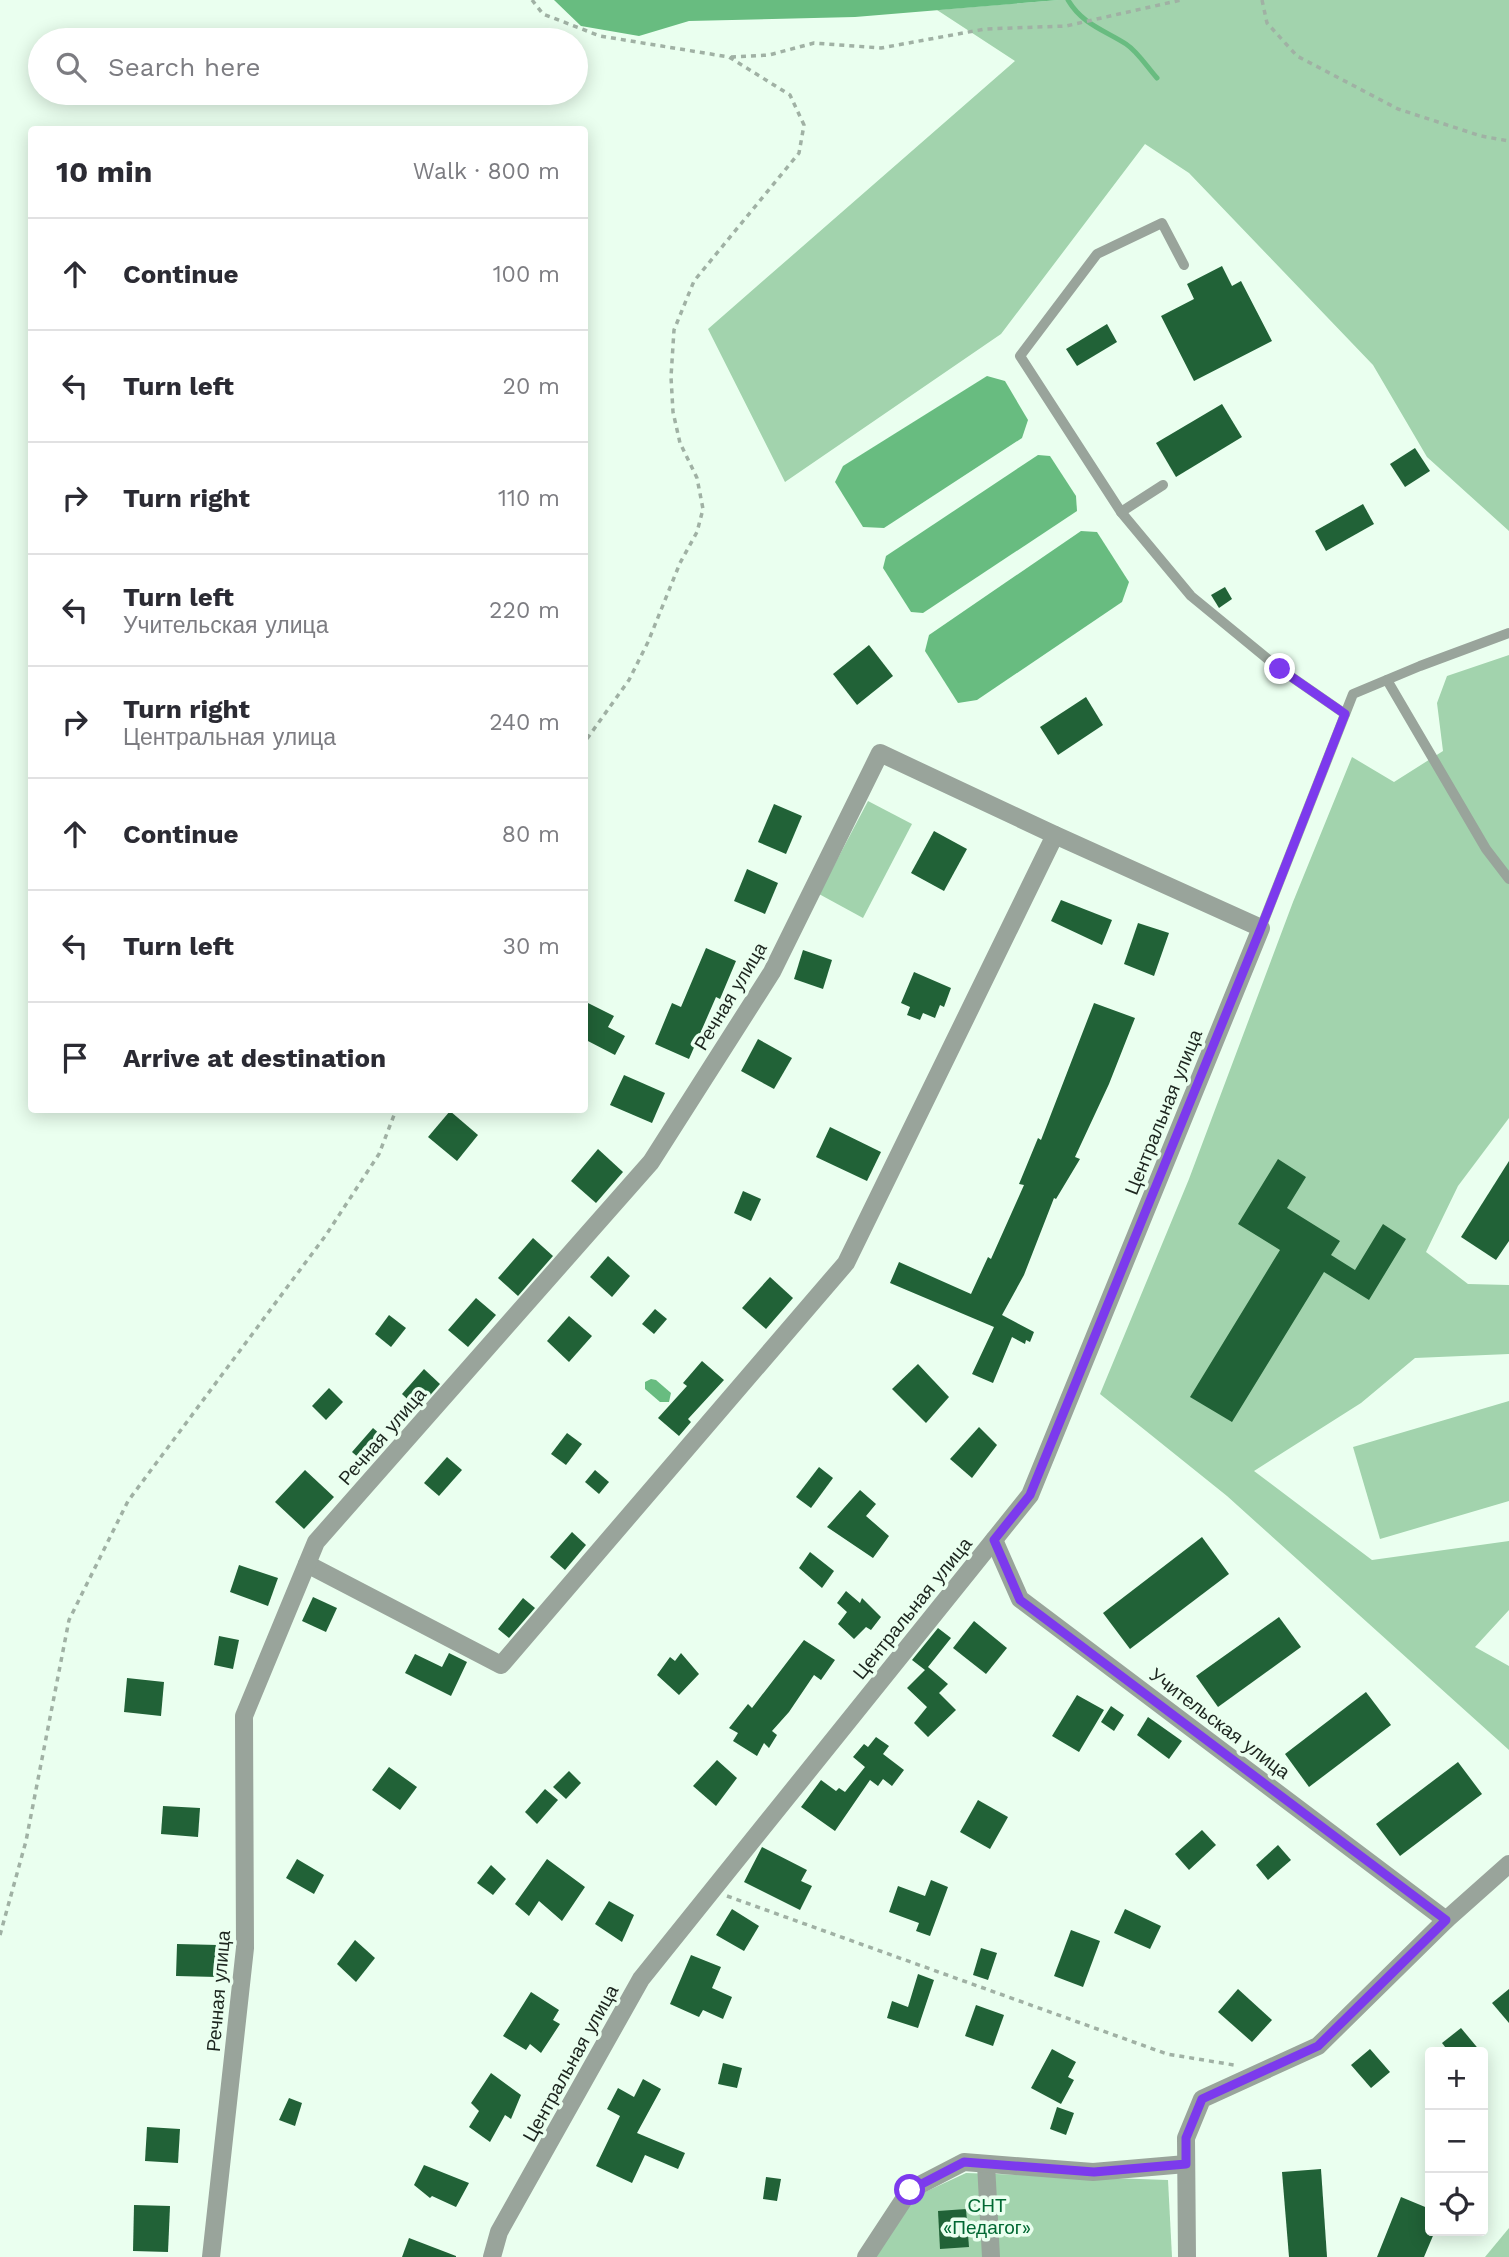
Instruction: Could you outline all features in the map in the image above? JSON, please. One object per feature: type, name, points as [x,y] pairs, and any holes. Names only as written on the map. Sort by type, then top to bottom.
[{"type":"street","name":"Речная улица","points":[[211,2257],[245,1948],[244,1716],[316,1542],[651,1162],[772,972],[880,753],[1055,835]]},
{"type":"street","points":[[307,1564],[501,1665],[846,1263],[1055,835],[1261,928]]},
{"type":"street","name":"Центральная улица","points":[[492,2257],[499,2232],[641,1979],[1030,1495],[1261,928]]},
{"type":"street","name":"Учительская улица","points":[[994,1540],[1020,1600],[1446,1920]]},
{"type":"street","points":[[1187,2257],[1186,2138],[1202,2099],[1318,2046],[1446,1920],[1509,1864]]},
{"type":"street","points":[[866,2257],[910,2190],[964,2162],[1094,2172],[1186,2164]]},
{"type":"street","points":[[986,2164],[991,2257]]},
{"type":"lane","points":[[1184,265],[1162,223],[1097,254],[1020,356],[1121,512],[1191,596],[1280,669],[1345,714]]},
{"type":"lane","points":[[1121,512],[1163,485]]},
{"type":"lane","points":[[1261,928],[1353,694],[1509,633]]},
{"type":"lane","points":[[1387,680],[1486,849],[1509,879]]},
{"type":"path","points":[[532,0],[543,14],[579,28]]},
{"type":"path","points":[[588,31],[600,36],[729,57],[769,55],[814,43],[881,48],[985,29],[1066,26],[1181,0]]},
{"type":"path","points":[[1262,0],[1268,23],[1297,56],[1398,109],[1481,136],[1509,141]]},
{"type":"path","points":[[588,738],[629,680],[648,642],[680,562],[697,532],[702,509],[697,478],[680,443],[673,412],[671,377],[674,330],[694,281],[799,153],[804,124],[790,95],[729,57]]},
{"type":"path","points":[[0,1936],[26,1841],[69,1620],[128,1501],[326,1235],[379,1154],[395,1113]]},
{"type":"path","points":[[712,1891],[1167,2054],[1266,2070]]},
{"type":"green space","points":[[1059,0],[1509,0],[1509,531],[1427,457],[1373,365],[1189,173],[1145,144],[1001,334],[785,482],[708,329],[1015,61],[937,10]]},
{"type":"green space","points":[[1509,655],[1509,1118],[1458,1186],[1426,1252],[1468,1284],[1509,1285],[1509,1354],[1415,1358],[1361,1403],[1254,1471],[1372,1560],[1509,1541],[1509,1610],[1475,1647],[1509,1666],[1509,1750],[1227,1496],[1100,1394],[1189,1179],[1293,902],[1352,757],[1394,782],[1443,751],[1437,703],[1447,676]]},
{"type":"green space","points":[[868,801],[912,824],[863,918],[819,894]]},
{"type":"green space","points":[[1509,1401],[1509,1501],[1380,1539],[1353,1447]]},
{"type":"green space","name":"СНТ «Педагог»","points":[[966,2173],[1168,2180],[1172,2257],[875,2257],[912,2198]]},
{"type":"green space","points":[[1509,2228],[1509,2257],[1485,2257]]},
{"type":"shaded area","points":[[554,0],[1059,0],[855,17],[689,21],[639,36],[581,26]]},
{"type":"shaded area","points":[[987,376],[1005,381],[1028,420],[1022,438],[884,528],[863,527],[835,482],[843,466]]},
{"type":"shaded area","points":[[1038,455],[1050,456],[1076,496],[1077,511],[923,613],[911,612],[883,568],[886,556]]},
{"type":"shaded area","points":[[1081,531],[1097,532],[1129,582],[1122,602],[977,700],[958,703],[925,651],[929,635]]},
{"type":"shaded area","points":[[651,1379],[671,1393],[669,1402],[660,1402],[645,1389],[645,1382]]},
{"type":"building","points":[[1222,266],[1232,286],[1241,281],[1272,341],[1194,381],[1161,316],[1194,299],[1187,284]]},
{"type":"building","points":[[1107,324],[1117,342],[1077,366],[1066,349]]},
{"type":"building","points":[[1222,404],[1242,437],[1176,477],[1156,443]]},
{"type":"building","points":[[1415,448],[1430,471],[1405,487],[1390,464]]},
{"type":"building","points":[[1363,504],[1374,524],[1326,551],[1315,531]]},
{"type":"building","points":[[1225,587],[1232,599],[1219,608],[1211,595]]},
{"type":"building","points":[[869,645],[893,676],[857,705],[833,674]]},
{"type":"building","points":[[1086,697],[1103,725],[1058,755],[1040,727]]},
{"type":"building","points":[[774,804],[802,816],[786,854],[758,842]]},
{"type":"building","points":[[934,831],[967,849],[944,891],[911,873]]},
{"type":"building","points":[[747,869],[778,883],[765,914],[734,901]]},
{"type":"building","points":[[1061,900],[1112,920],[1102,945],[1051,921]]},
{"type":"building","points":[[1138,923],[1169,933],[1154,976],[1124,964]]},
{"type":"building","points":[[706,948],[736,961],[720,999],[716,997],[689,1059],[655,1044],[672,1003],[681,1007]]},
{"type":"building","points":[[803,950],[832,960],[823,989],[794,979]]},
{"type":"building","points":[[914,972],[951,988],[944,1007],[940,1005],[935,1018],[923,1013],[920,1020],[907,1015],[910,1007],[901,1003]]},
{"type":"building","points":[[588,1003],[614,1016],[608,1027],[625,1036],[615,1055],[588,1041]]},
{"type":"building","points":[[1094,1003],[1135,1018],[1109,1084],[1075,1157],[1080,1159],[1056,1199],[1054,1198],[1024,1275],[1002,1315],[1034,1332],[1030,1342],[1026,1340],[1025,1344],[1012,1337],[993,1383],[972,1374],[994,1327],[890,1283],[899,1262],[971,1294],[988,1257],[991,1259],[1024,1185],[1019,1184],[1038,1138],[1041,1140]]},
{"type":"building","points":[[758,1039],[792,1058],[774,1089],[741,1071]]},
{"type":"building","points":[[624,1075],[665,1093],[652,1123],[610,1105]]},
{"type":"building","points":[[448,1113],[452,1113],[478,1135],[457,1161],[428,1137]]},
{"type":"building","points":[[830,1127],[881,1152],[867,1181],[816,1157]]},
{"type":"building","points":[[598,1149],[623,1172],[596,1203],[571,1181]]},
{"type":"building","points":[[1278,1159],[1306,1177],[1287,1208],[1340,1241],[1331,1255],[1355,1270],[1383,1224],[1406,1239],[1369,1300],[1324,1272],[1232,1422],[1190,1397],[1280,1250],[1238,1224]]},
{"type":"building","points":[[1509,1161],[1509,1241],[1496,1260],[1461,1237]]},
{"type":"building","points":[[743,1191],[761,1199],[751,1221],[734,1213]]},
{"type":"building","points":[[533,1238],[553,1256],[518,1296],[498,1278]]},
{"type":"building","points":[[608,1256],[630,1276],[612,1297],[590,1277]]},
{"type":"building","points":[[770,1277],[793,1298],[766,1329],[742,1308]]},
{"type":"building","points":[[476,1298],[496,1315],[468,1347],[448,1330]]},
{"type":"building","points":[[655,1309],[667,1319],[654,1334],[642,1324]]},
{"type":"building","points":[[389,1315],[406,1328],[391,1347],[375,1334]]},
{"type":"building","points":[[569,1316],[592,1336],[569,1362],[547,1341]]},
{"type":"building","points":[[702,1361],[724,1380],[688,1419],[691,1422],[679,1436],[658,1418],[687,1386],[683,1383]]},
{"type":"building","points":[[918,1364],[949,1397],[926,1423],[892,1389]]},
{"type":"building","points":[[424,1369],[440,1384],[418,1409],[402,1394]]},
{"type":"building","points":[[329,1388],[343,1402],[326,1420],[312,1406]]},
{"type":"building","points":[[979,1427],[997,1445],[972,1478],[950,1459]]},
{"type":"building","points":[[373,1428],[389,1442],[368,1466],[352,1452]]},
{"type":"building","points":[[567,1433],[582,1444],[566,1465],[551,1454]]},
{"type":"building","points":[[447,1457],[462,1470],[439,1496],[424,1483]]},
{"type":"building","points":[[819,1467],[833,1478],[811,1508],[796,1497]]},
{"type":"building","points":[[305,1470],[334,1497],[304,1529],[275,1502]]},
{"type":"building","points":[[595,1470],[609,1482],[599,1494],[585,1482]]},
{"type":"building","points":[[860,1490],[876,1504],[866,1516],[889,1536],[873,1558],[827,1527]]},
{"type":"building","points":[[572,1532],[586,1545],[565,1570],[550,1557]]},
{"type":"building","points":[[1202,1537],[1229,1574],[1130,1649],[1103,1613]]},
{"type":"building","points":[[810,1552],[834,1571],[822,1588],[799,1568]]},
{"type":"building","points":[[239,1565],[278,1578],[268,1606],[230,1592]]},
{"type":"building","points":[[846,1591],[860,1603],[862,1598],[881,1617],[871,1630],[866,1627],[854,1639],[838,1624],[847,1612],[837,1603]]},
{"type":"building","points":[[313,1597],[337,1608],[326,1632],[302,1621]]},
{"type":"building","points":[[523,1598],[535,1608],[509,1638],[498,1629]]},
{"type":"building","points":[[1279,1617],[1301,1647],[1218,1707],[1196,1676]]},
{"type":"building","points":[[974,1621],[1007,1648],[986,1674],[953,1648]]},
{"type":"building","points":[[938,1628],[951,1638],[928,1667],[948,1684],[939,1693],[956,1710],[928,1737],[914,1723],[927,1707],[907,1688],[925,1670],[912,1660]]},
{"type":"building","points":[[219,1636],[239,1640],[233,1669],[214,1665]]},
{"type":"building","points":[[804,1640],[835,1660],[821,1680],[814,1675],[789,1712],[772,1731],[777,1735],[769,1748],[764,1743],[757,1756],[733,1741],[738,1733],[729,1728],[748,1704],[752,1708]]},
{"type":"building","points":[[449,1653],[467,1662],[451,1696],[405,1673],[415,1654],[442,1667]]},
{"type":"building","points":[[681,1653],[699,1674],[679,1695],[657,1675],[670,1657],[675,1661]]},
{"type":"building","points":[[127,1678],[164,1682],[161,1716],[124,1712]]},
{"type":"building","points":[[1366,1692],[1391,1725],[1309,1787],[1285,1754]]},
{"type":"building","points":[[1077,1695],[1104,1710],[1079,1752],[1052,1736]]},
{"type":"building","points":[[1111,1706],[1124,1715],[1114,1731],[1101,1722]]},
{"type":"building","points":[[1148,1717],[1182,1741],[1169,1759],[1137,1735]]},
{"type":"building","points":[[876,1737],[889,1746],[883,1754],[904,1770],[892,1786],[883,1779],[878,1786],[870,1780],[835,1831],[801,1807],[821,1780],[836,1791],[839,1788],[845,1792],[865,1767],[853,1757],[864,1744],[868,1747]]},
{"type":"building","points":[[717,1760],[737,1778],[716,1806],[693,1786]]},
{"type":"building","points":[[1458,1762],[1482,1794],[1400,1856],[1376,1824]]},
{"type":"building","points":[[389,1767],[417,1787],[400,1810],[372,1790]]},
{"type":"building","points":[[569,1771],[581,1783],[566,1799],[553,1787]]},
{"type":"building","points":[[545,1789],[558,1800],[537,1824],[525,1812]]},
{"type":"building","points":[[978,1800],[1008,1817],[990,1849],[960,1832]]},
{"type":"building","points":[[163,1806],[200,1808],[198,1837],[161,1834]]},
{"type":"building","points":[[1202,1830],[1216,1845],[1189,1870],[1175,1854]]},
{"type":"building","points":[[1278,1845],[1291,1860],[1268,1880],[1256,1865]]},
{"type":"building","points":[[762,1847],[807,1870],[801,1881],[812,1886],[800,1910],[744,1882]]},
{"type":"building","points":[[297,1859],[324,1875],[314,1894],[286,1878]]},
{"type":"building","points":[[547,1859],[585,1887],[562,1921],[539,1901],[529,1916],[515,1904]]},
{"type":"building","points":[[491,1865],[506,1879],[493,1895],[477,1883]]},
{"type":"building","points":[[931,1880],[948,1887],[930,1936],[916,1931],[919,1923],[889,1912],[898,1886],[925,1896]]},
{"type":"building","points":[[609,1901],[634,1915],[622,1942],[595,1924]]},
{"type":"building","points":[[732,1909],[759,1926],[744,1951],[716,1935]]},
{"type":"building","points":[[1125,1909],[1161,1926],[1150,1949],[1114,1933]]},
{"type":"building","points":[[1071,1930],[1100,1941],[1083,1987],[1054,1976]]},
{"type":"building","points":[[355,1940],[375,1958],[356,1982],[337,1964]]},
{"type":"building","points":[[177,1944],[218,1945],[217,1977],[176,1976]]},
{"type":"building","points":[[981,1948],[997,1953],[988,1980],[973,1975]]},
{"type":"building","points":[[691,1955],[721,1967],[712,1988],[732,1997],[723,2019],[703,2010],[699,2017],[670,2004]]},
{"type":"building","points":[[918,1974],[934,1980],[918,2028],[887,2018],[892,2001],[908,2007]]},
{"type":"building","points":[[1238,1989],[1272,2020],[1252,2042],[1218,2012]]},
{"type":"building","points":[[1509,1989],[1509,2023],[1492,2003]]},
{"type":"building","points":[[531,1992],[559,2010],[553,2020],[560,2024],[541,2053],[530,2044],[526,2050],[503,2036]]},
{"type":"building","points":[[976,2005],[1004,2015],[993,2046],[965,2036]]},
{"type":"building","points":[[1461,2028],[1477,2047],[1445,2047],[1442,2043]]},
{"type":"building","points":[[1052,2049],[1076,2062],[1068,2077],[1074,2080],[1061,2104],[1031,2088]]},
{"type":"building","points":[[1370,2049],[1390,2072],[1371,2088],[1351,2065]]},
{"type":"building","points":[[723,2063],[742,2068],[737,2088],[718,2084]]},
{"type":"building","points":[[491,2073],[521,2095],[511,2119],[505,2115],[490,2142],[469,2127],[479,2111],[471,2103]]},
{"type":"building","points":[[643,2079],[661,2089],[637,2133],[685,2153],[678,2169],[645,2155],[632,2183],[596,2166],[620,2116],[607,2109],[618,2088],[634,2097]]},
{"type":"building","points":[[289,2098],[302,2103],[295,2126],[279,2120]]},
{"type":"building","points":[[1057,2107],[1074,2113],[1066,2135],[1050,2129]]},
{"type":"building","points":[[147,2127],[180,2129],[178,2163],[145,2161]]},
{"type":"building","points":[[424,2165],[469,2183],[456,2207],[432,2196],[430,2198],[414,2185]]},
{"type":"building","points":[[1321,2169],[1327,2257],[1289,2257],[1282,2172]]},
{"type":"building","points":[[766,2177],[781,2179],[777,2201],[763,2199]]},
{"type":"building","points":[[1401,2197],[1425,2207],[1425,2236],[1433,2236],[1424,2257],[1377,2257]]},
{"type":"building","points":[[134,2205],[170,2206],[168,2252],[133,2251]]},
{"type":"building","points":[[966,2209],[969,2247],[940,2249],[938,2211]]},
{"type":"building","points":[[409,2238],[456,2256],[456,2257],[402,2257]]},
{"type":"waterway","points":[[1068,0],[1087,21],[1130,47],[1157,78]]},
{"type":"route","points":[[910,2190],[964,2162],[1094,2172],[1186,2164],[1186,2138],[1202,2099],[1318,2046],[1446,1920],[1020,1600],[994,1540],[1030,1495],[1261,928],[1345,714],[1280,669]]}]
